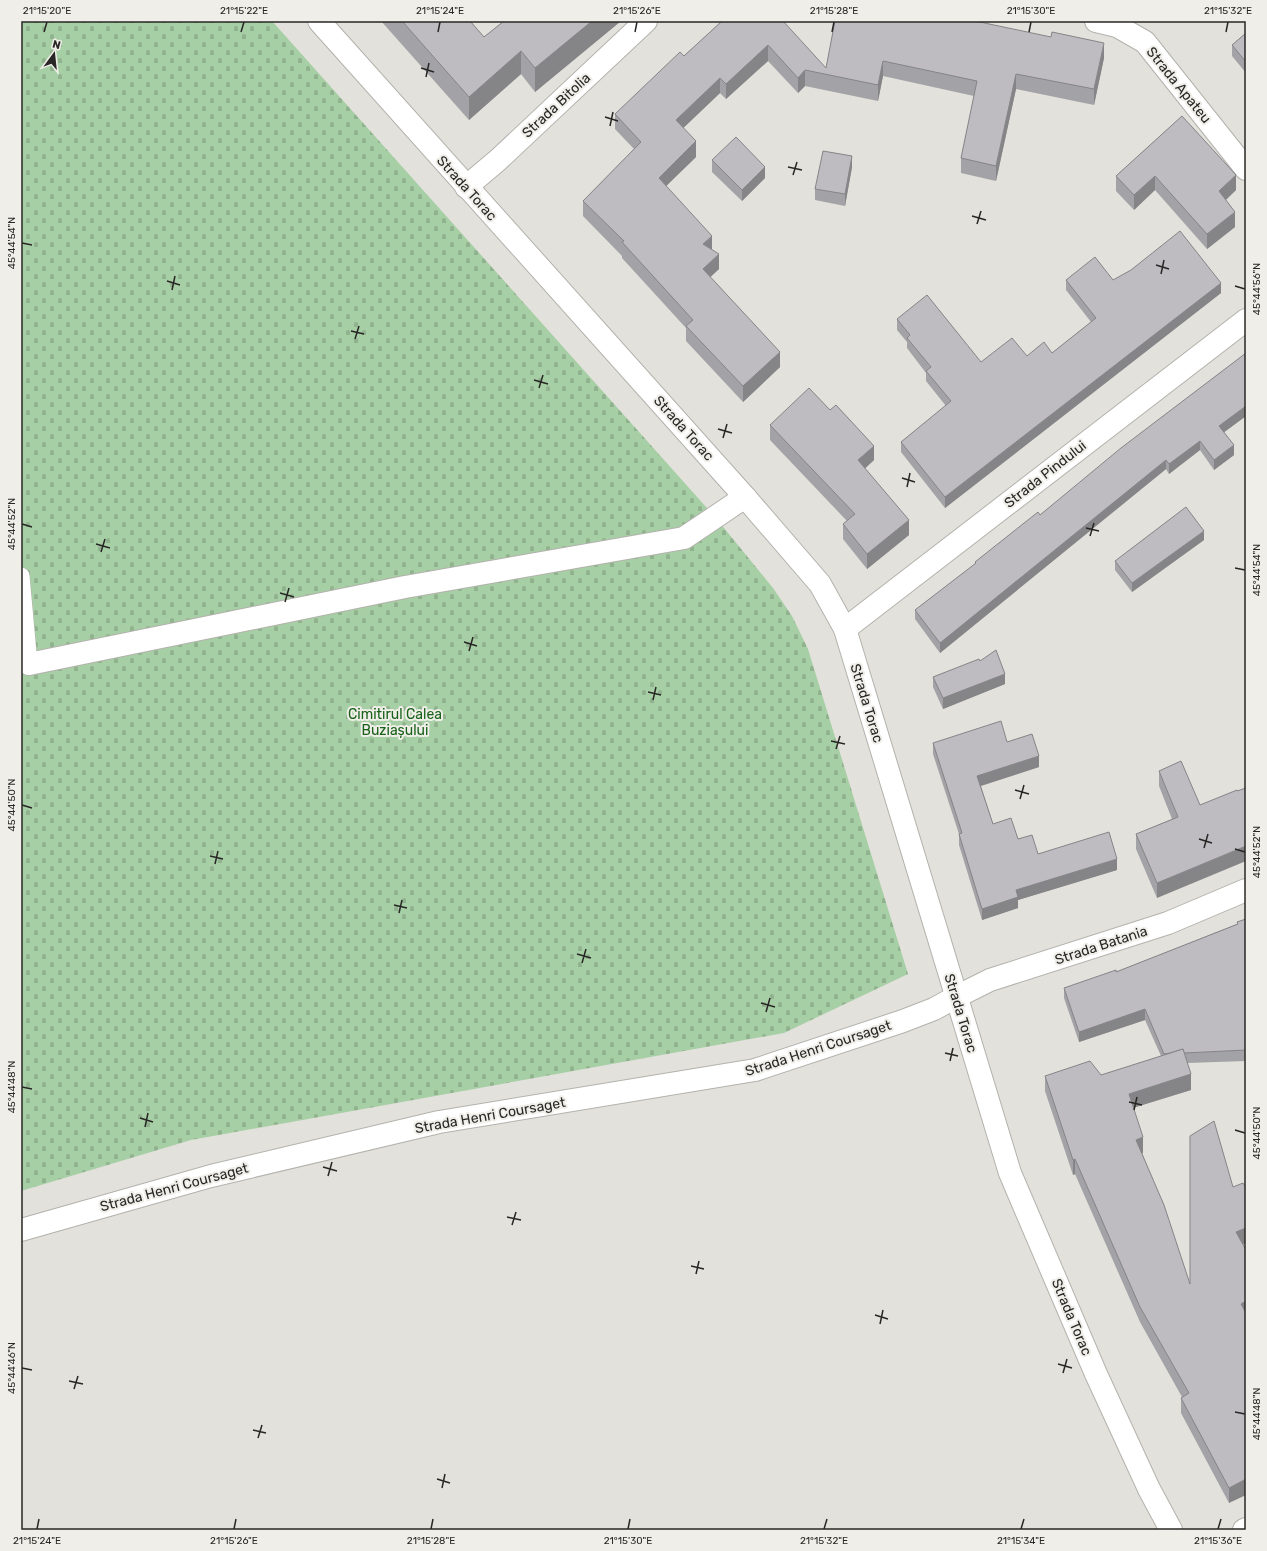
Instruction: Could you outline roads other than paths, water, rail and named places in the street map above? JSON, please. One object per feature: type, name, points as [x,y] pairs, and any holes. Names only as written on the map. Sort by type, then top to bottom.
[{"type":"street","name":"Strada Torac","points":[[319,21],[466,187],[746,497],[820,584],[845,629],[1010,1173],[1096,1374],[1149,1489],[1171,1530]]},
{"type":"street","name":"Strada Bitolia","points":[[466,187],[498,160],[646,21]]},
{"type":"street","name":"Strada Apateu","points":[[1110,23],[1145,42],[1246,170]]},
{"type":"street","name":"Strada Pindului","points":[[845,629],[1246,320]]},
{"type":"street","points":[[29,664],[405,586],[684,538],[746,497]]},
{"type":"street","name":"Strada Batania","points":[[956,997],[990,980],[1168,923],[1246,890]]},
{"type":"street","name":"Strada Henri Coursaget","points":[[21,1230],[211,1176],[439,1122],[755,1070],[903,1021],[934,1009],[956,997]]},
{"type":"lane","points":[[21,576],[29,664]]},
{"type":"park label","name":"Cimitirul Calea Buziașului","points":[[395,722]]}]
